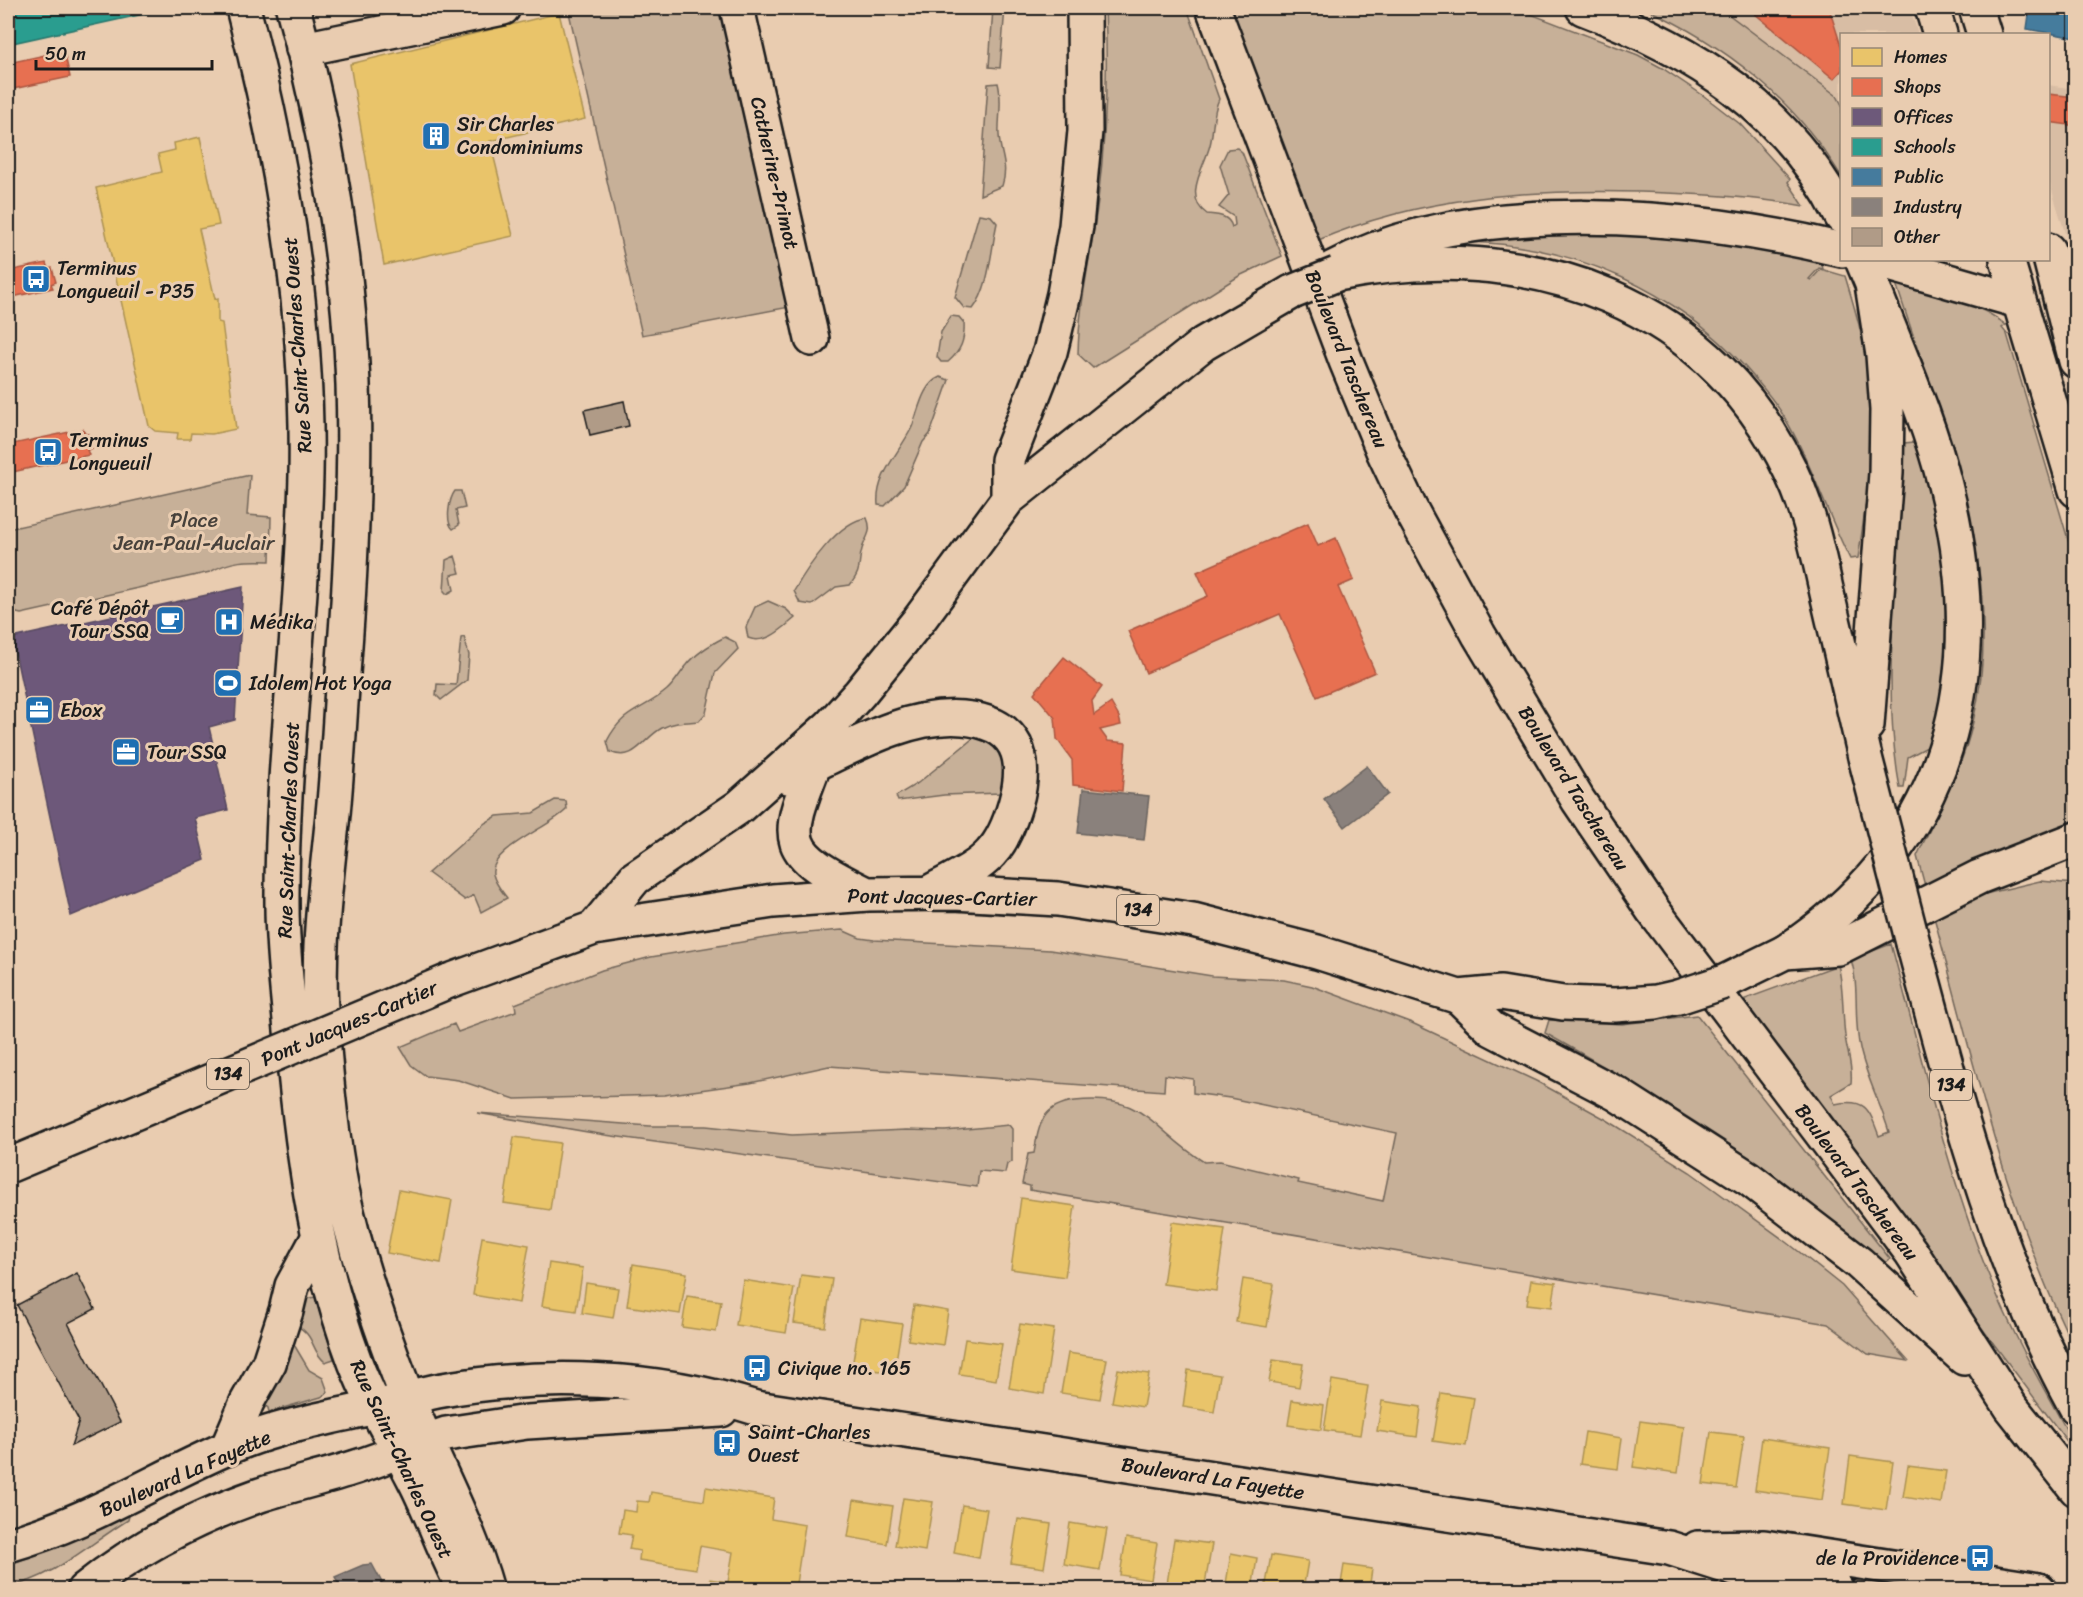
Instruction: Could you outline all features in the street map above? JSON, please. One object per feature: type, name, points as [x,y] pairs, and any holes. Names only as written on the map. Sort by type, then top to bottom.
[{"type":"main road","name":"Rue Saint-Charles Ouest","points":[[243,8],[262,81],[282,181],[298,309],[304,387],[305,501],[282,910],[301,1135],[318,1238],[343,1327],[374,1407],[412,1445],[481,1568],[487,1590]]},
{"type":"main road","name":"Rue Saint-Charles Ouest","points":[[293,8],[325,148],[340,239],[351,347],[354,436],[353,498],[345,654],[322,908],[322,1024],[335,1146],[345,1201],[376,1311],[408,1398],[412,1445],[465,1590]]},
{"type":"main road","points":[[303,49],[503,8]]},
{"type":"main road","name":"Catherine-Primot","points":[[737,8],[812,339]]},
{"type":"main road","points":[[1008,499],[1008,460],[1031,406],[1050,352],[1064,294],[1076,226],[1085,132],[1084,8]]},
{"type":"main road","name":"Boulevard Taschereau","points":[[1213,8],[1335,332],[1384,453],[1410,508],[1479,635],[1578,800],[1652,909],[1911,1252],[2011,1407],[2076,1489]]},
{"type":"main road","points":[[1583,8],[1671,45],[1717,75],[1781,131],[1819,179],[1840,214]]},
{"type":"main road","points":[[1932,8],[1940,33]]},
{"type":"main road","points":[[1976,8],[1984,33]]},
{"type":"main road","points":[[594,928],[635,878],[705,832],[759,790],[830,726],[919,620],[1008,499],[1203,344],[1292,292],[1369,251],[1418,235],[1477,224],[1544,219],[1713,225],[1779,235],[1840,250]]},
{"type":"main road","points":[[2050,253],[2070,315],[2076,361]]},
{"type":"main road","points":[[2007,261],[2076,490]]},
{"type":"main road","points":[[1335,271],[1456,262],[1526,269],[1572,281],[1613,297],[1659,322],[1697,350],[1731,383],[1763,424],[1797,487],[1815,540],[1865,757]]},
{"type":"main road","points":[[1459,997],[1501,993],[1563,1003],[1615,1005],[1656,1002],[1724,982],[1785,952],[1825,924],[1864,889],[1881,869],[1919,813],[1932,787],[1948,744],[1962,675],[1962,590],[1947,495],[1930,435],[1873,265]]},
{"type":"main road","points":[[1873,265],[2070,315]]},
{"type":"main road","points":[[1865,757],[1887,440],[1883,355],[1873,265]]},
{"type":"main road","points":[[759,790],[903,726],[929,720],[974,720],[993,726],[1008,736],[1021,756],[1022,773],[1006,829],[985,859],[929,893]]},
{"type":"main road","points":[[830,726],[795,818],[795,834],[802,854],[818,868],[868,894]]},
{"type":"main road","name":"134","points":[[1865,757],[1959,1114],[1994,1226],[2029,1313],[2076,1407]]},
{"type":"main road","points":[[1785,952],[1838,948],[1979,877],[2066,851]]},
{"type":"main road","name":"Pont Jacques-Cartier","points":[[8,1166],[449,981],[594,928],[748,904],[868,894],[929,893],[1058,899],[1193,920],[1317,952],[1459,997]]},
{"type":"main road","points":[[1459,997],[1492,1029],[1617,1094],[1695,1142],[1783,1204],[1923,1318],[2011,1407]]},
{"type":"main road","points":[[227,1449],[247,1402],[269,1363],[292,1286],[318,1238]]},
{"type":"main road","name":"Boulevard La Fayette","points":[[8,1545],[88,1517],[227,1449],[280,1430],[348,1411],[464,1387],[578,1380],[692,1391],[756,1408],[1669,1548],[1759,1577],[2039,1590]]},
{"type":"main road","name":"Boulevard La Fayette","points":[[84,1590],[135,1553],[206,1516],[260,1495],[374,1462],[412,1445],[479,1428],[545,1420],[756,1408]]},
{"type":"shaded area","points":[[1720,8],[1910,8],[1918,33],[1840,33],[1840,103],[1837,96]]},
{"type":"shaded area","points":[[2050,85],[2075,89],[2075,265],[2050,184]]},
{"type":"green space","points":[[568,8],[727,8],[795,306],[642,335]]},
{"type":"green space","points":[[993,8],[1005,8],[1000,68],[989,67]]},
{"type":"green space","points":[[1105,8],[1187,8],[1219,99],[1215,110],[1210,145],[1197,181],[1196,199],[1207,214],[1222,216],[1232,227],[1235,225],[1234,217],[1219,207],[1229,195],[1220,165],[1228,149],[1237,148],[1242,152],[1282,256],[1239,276],[1093,368],[1078,354],[1105,128]]},
{"type":"green space","points":[[1227,8],[1515,8],[1638,55],[1704,96],[1740,124],[1790,179],[1788,182],[1804,206],[1743,198],[1662,193],[1599,191],[1517,194],[1476,198],[1395,214],[1316,241]]},
{"type":"green space","points":[[1644,8],[1720,8],[1837,96],[1840,101],[1840,174],[1823,148],[1780,99],[1730,57],[1674,22]]},
{"type":"green space","points":[[998,83],[999,135],[1004,179],[1002,186],[980,195],[988,84]]},
{"type":"green space","points":[[979,214],[991,216],[997,223],[983,290],[973,309],[964,308],[955,297]]},
{"type":"green space","points":[[1503,231],[1687,236],[1821,260],[1823,269],[1819,268],[1809,279],[1811,280],[1821,269],[1845,276],[1858,321],[1870,390],[1871,438],[1868,486],[1858,558],[1850,559],[1802,450],[1779,409],[1746,368],[1718,340],[1688,316],[1621,277],[1548,252],[1510,245],[1471,242]]},
{"type":"green space","points":[[1895,280],[1968,303],[2006,325],[2002,328],[2007,334],[2075,563],[2075,824],[2044,833],[1925,886],[1917,856],[1963,757],[1973,722],[1982,665],[1983,608],[1976,552],[1965,497]]},
{"type":"green space","points":[[951,316],[959,317],[964,323],[963,340],[948,362],[941,362],[937,357],[941,332]]},
{"type":"green space","points":[[940,377],[949,380],[930,434],[923,442],[904,486],[885,506],[878,505],[880,484],[884,475],[911,429],[925,392]]},
{"type":"green space","points":[[1914,442],[1935,516],[1945,593],[1946,631],[1938,708],[1929,746],[1908,757],[1904,788],[1900,788],[1891,702],[1891,659],[1904,443]]},
{"type":"green space","name":"Place Jean-Paul-Auclair","points":[[250,475],[247,515],[271,517],[270,561],[232,563],[210,572],[21,614],[8,611],[8,529]]},
{"type":"green space","points":[[455,491],[461,491],[465,508],[456,510],[459,525],[453,529],[449,521],[449,510]]},
{"type":"green space","points":[[867,518],[869,531],[862,549],[858,571],[850,585],[836,587],[812,605],[800,603],[794,591],[815,558],[846,527]]},
{"type":"green space","points":[[455,556],[460,573],[451,575],[454,590],[447,594],[444,591],[446,560]]},
{"type":"green space","points":[[768,601],[786,609],[795,618],[767,638],[755,640],[748,638],[746,627],[755,607]]},
{"type":"green space","points":[[464,637],[469,655],[467,680],[441,700],[436,695],[437,684],[456,685],[461,638]]},
{"type":"green space","points":[[725,637],[735,642],[738,649],[715,673],[706,713],[699,721],[666,726],[655,732],[632,752],[619,755],[610,752],[607,741],[620,722],[667,690],[695,656]]},
{"type":"green space","points":[[976,736],[984,736],[1009,757],[1001,793],[944,795],[898,801],[896,796],[918,783]]},
{"type":"green space","points":[[555,800],[566,801],[567,809],[510,847],[494,865],[494,878],[507,898],[481,912],[474,895],[465,900],[428,873],[485,823],[497,816],[533,813]]},
{"type":"green space","points":[[2040,881],[2075,884],[2075,1349],[2051,1298],[2011,1191],[1978,1082],[1934,917],[1985,894]]},
{"type":"green space","points":[[842,930],[860,938],[874,940],[1050,950],[1212,976],[1284,980],[1312,986],[1412,1023],[1536,1081],[1607,1120],[1690,1172],[1788,1243],[1842,1286],[1908,1361],[1868,1354],[1828,1324],[1030,1190],[1030,1186],[1022,1184],[1028,1154],[1034,1153],[1040,1125],[1049,1112],[1064,1103],[1099,1100],[1133,1108],[1147,1116],[1186,1150],[1204,1162],[1220,1161],[1299,1180],[1298,1183],[1383,1201],[1397,1133],[1230,1098],[1193,1093],[1193,1079],[1165,1075],[1164,1091],[829,1066],[750,1083],[664,1095],[515,1099],[458,1080],[426,1076],[411,1065],[400,1047],[454,1024],[458,1032],[516,1011],[515,1004],[602,970],[651,957],[784,935]]},
{"type":"green space","points":[[1891,944],[1934,1109],[1972,1231],[2006,1316],[2075,1445],[2075,1452],[1737,1002],[1838,965],[1845,1036],[1851,1065],[1851,1083],[1831,1095],[1835,1104],[1854,1103],[1865,1108],[1879,1136],[1889,1132],[1860,1048],[1854,970],[1851,959]]},
{"type":"green space","points":[[1697,1015],[1890,1259],[1885,1263],[1774,1175],[1719,1137],[1604,1066],[1545,1033],[1549,1020],[1622,1024]]},
{"type":"green space","points":[[477,1113],[650,1126],[706,1126],[792,1135],[906,1130],[945,1131],[1009,1125],[1012,1129],[1012,1162],[1007,1164],[1005,1173],[979,1171],[977,1187],[605,1135]]},
{"type":"green space","points":[[302,1294],[310,1298],[315,1297],[334,1359],[325,1362],[306,1333],[295,1325]]},
{"type":"green space","points":[[293,1343],[309,1370],[323,1378],[328,1392],[321,1397],[269,1412],[260,1401]]},
{"type":"green space","points":[[125,1515],[129,1516],[128,1520],[71,1559],[41,1576],[8,1587],[8,1565],[67,1543]]},
{"type":"building: Homes","name":"Sir Charles Condominiums","points":[[559,13],[585,119],[490,141],[513,236],[384,265],[350,64]]},
{"type":"building: Homes","points":[[200,137],[219,225],[199,229],[215,299],[218,298],[218,322],[222,323],[236,429],[212,434],[191,433],[190,439],[177,439],[178,433],[155,431],[149,426],[96,188],[162,172],[158,154],[175,150],[174,143]]},
{"type":"building: Homes","points":[[514,1137],[560,1143],[550,1210],[504,1203]]},
{"type":"building: Homes","points":[[399,1190],[452,1200],[441,1263],[387,1253]]},
{"type":"building: Homes","points":[[1021,1198],[1075,1206],[1065,1277],[1011,1269]]},
{"type":"building: Homes","points":[[1172,1222],[1225,1229],[1216,1291],[1163,1284]]},
{"type":"building: Homes","points":[[482,1237],[529,1245],[519,1303],[473,1295]]},
{"type":"building: Homes","points":[[549,1263],[583,1268],[576,1311],[542,1306]]},
{"type":"building: Homes","points":[[633,1264],[687,1273],[680,1314],[627,1306]]},
{"type":"building: Homes","points":[[801,1275],[832,1279],[825,1327],[794,1323]]},
{"type":"building: Homes","points":[[1243,1279],[1274,1284],[1267,1327],[1236,1322]]},
{"type":"building: Homes","points":[[743,1280],[794,1288],[786,1333],[736,1325]]},
{"type":"building: Homes","points":[[1531,1280],[1556,1283],[1552,1307],[1527,1304]]},
{"type":"building: Homes","points":[[586,1283],[618,1288],[613,1318],[582,1313]]},
{"type":"building: Homes","points":[[687,1296],[721,1301],[716,1332],[682,1327]]},
{"type":"building: Homes","points":[[914,1305],[948,1311],[943,1345],[908,1340]]},
{"type":"building: Homes","points":[[860,1318],[902,1324],[894,1373],[852,1367]]},
{"type":"building: Homes","points":[[1020,1324],[1054,1329],[1044,1394],[1009,1388]]},
{"type":"building: Homes","points":[[965,1339],[1002,1344],[996,1380],[959,1374]]},
{"type":"building: Homes","points":[[1068,1353],[1107,1359],[1100,1399],[1061,1393]]},
{"type":"building: Homes","points":[[1273,1360],[1303,1364],[1299,1387],[1269,1382]]},
{"type":"building: Homes","points":[[1118,1369],[1149,1374],[1143,1407],[1112,1402]]},
{"type":"building: Homes","points":[[1188,1370],[1220,1375],[1214,1412],[1183,1407]]},
{"type":"building: Homes","points":[[1332,1380],[1368,1386],[1360,1435],[1324,1430]]},
{"type":"building: Homes","points":[[1441,1393],[1474,1398],[1466,1446],[1433,1441]]},
{"type":"building: Homes","points":[[1292,1400],[1324,1405],[1321,1430],[1288,1425]]},
{"type":"building: Homes","points":[[1382,1401],[1421,1407],[1417,1437],[1377,1431]]},
{"type":"building: Homes","points":[[1640,1421],[1684,1427],[1678,1473],[1633,1467]]},
{"type":"building: Homes","points":[[1585,1432],[1622,1438],[1618,1469],[1580,1464]]},
{"type":"building: Homes","points":[[1711,1432],[1744,1436],[1736,1488],[1703,1484]]},
{"type":"building: Homes","points":[[1762,1438],[1830,1448],[1822,1500],[1755,1490]]},
{"type":"building: Homes","points":[[1850,1456],[1893,1462],[1886,1510],[1844,1504]]},
{"type":"building: Homes","points":[[1908,1466],[1946,1471],[1941,1503],[1903,1497]]},
{"type":"building: Homes","points":[[706,1487],[774,1498],[771,1519],[805,1525],[795,1590],[697,1590],[698,1587],[709,1589],[710,1579],[728,1582],[733,1552],[700,1546],[696,1569],[639,1560],[640,1551],[629,1549],[632,1535],[619,1533],[623,1510],[636,1512],[637,1501],[649,1502],[651,1492],[704,1501]]},
{"type":"building: Homes","points":[[903,1498],[933,1502],[925,1551],[895,1546]]},
{"type":"building: Homes","points":[[854,1500],[893,1506],[887,1544],[848,1537]]},
{"type":"building: Homes","points":[[962,1505],[987,1509],[979,1558],[954,1553]]},
{"type":"building: Homes","points":[[1018,1519],[1051,1524],[1044,1568],[1011,1563]]},
{"type":"building: Homes","points":[[1070,1523],[1107,1529],[1100,1570],[1064,1564]]},
{"type":"building: Homes","points":[[1126,1538],[1157,1543],[1151,1580],[1120,1575]]},
{"type":"building: Homes","points":[[1174,1539],[1212,1544],[1204,1590],[1166,1590]]},
{"type":"building: Homes","points":[[1231,1553],[1257,1558],[1252,1590],[1225,1590]]},
{"type":"building: Homes","points":[[1271,1555],[1308,1561],[1303,1590],[1265,1590]]},
{"type":"building: Homes","points":[[1344,1565],[1372,1569],[1369,1590],[1340,1590]]},
{"type":"building: Shops","points":[[1748,8],[1829,8],[1840,43],[1840,72],[1834,79]]},
{"type":"building: Shops","points":[[64,51],[70,77],[8,90],[8,63]]},
{"type":"building: Shops","points":[[2050,94],[2076,97],[2076,126],[2050,122]]},
{"type":"building: Shops","points":[[46,263],[48,269],[52,268],[56,282],[51,284],[53,288],[8,298],[8,271]]},
{"type":"building: Shops","name":"Terminus Longueuil","points":[[83,429],[85,434],[89,434],[93,448],[87,450],[89,455],[8,473],[8,445]]},
{"type":"building: Shops","points":[[1308,523],[1318,546],[1336,538],[1354,580],[1338,587],[1375,672],[1317,697],[1280,614],[1146,673],[1128,631],[1208,596],[1197,572]]},
{"type":"building: Shops","points":[[1064,657],[1102,687],[1092,701],[1094,715],[1111,703],[1119,717],[1121,725],[1100,730],[1108,741],[1126,743],[1122,791],[1073,785],[1072,760],[1057,739],[1055,718],[1034,693]]},
{"type":"building: Offices","name":"Tour SSQ","points":[[243,587],[235,720],[209,727],[228,810],[195,818],[205,860],[71,916],[12,638]]},
{"type":"building: Schools","points":[[8,8],[171,8],[8,44]]},
{"type":"building: Public","points":[[2030,8],[2076,8],[2076,38],[2027,29]]},
{"type":"building: Industry","points":[[1367,766],[1388,794],[1345,827],[1324,799]]},
{"type":"building: Industry","points":[[1083,789],[1149,796],[1144,840],[1078,833]]},
{"type":"building: Industry","points":[[372,1564],[386,1590],[341,1590],[335,1577],[363,1565]]},
{"type":"building: Other","points":[[624,401],[629,426],[590,435],[584,410]]},
{"type":"building: Other","points":[[77,1273],[95,1309],[68,1323],[120,1422],[71,1446],[79,1421],[17,1305]]},
{"type":"place","name":"Sir Charles Condominiums","points":[[436,136]]},
{"type":"place","name":"Terminus Longueuil - P35","points":[[36,279]]},
{"type":"place","name":"Terminus Longueuil","points":[[48,452]]},
{"type":"place","name":"Café Dépôt Tour SSQ","points":[[170,620]]},
{"type":"place","name":"Médika","points":[[229,622]]},
{"type":"place","name":"Idolem Hot Yoga","points":[[228,683]]},
{"type":"place","name":"Ebox","points":[[39,710]]},
{"type":"place","name":"Tour SSQ","points":[[126,752]]},
{"type":"place","name":"Civique no. 165","points":[[757,1368]]},
{"type":"place","name":"Saint-Charles Ouest","points":[[727,1443]]},
{"type":"place","name":"de la Providence","points":[[1980,1558]]}]
